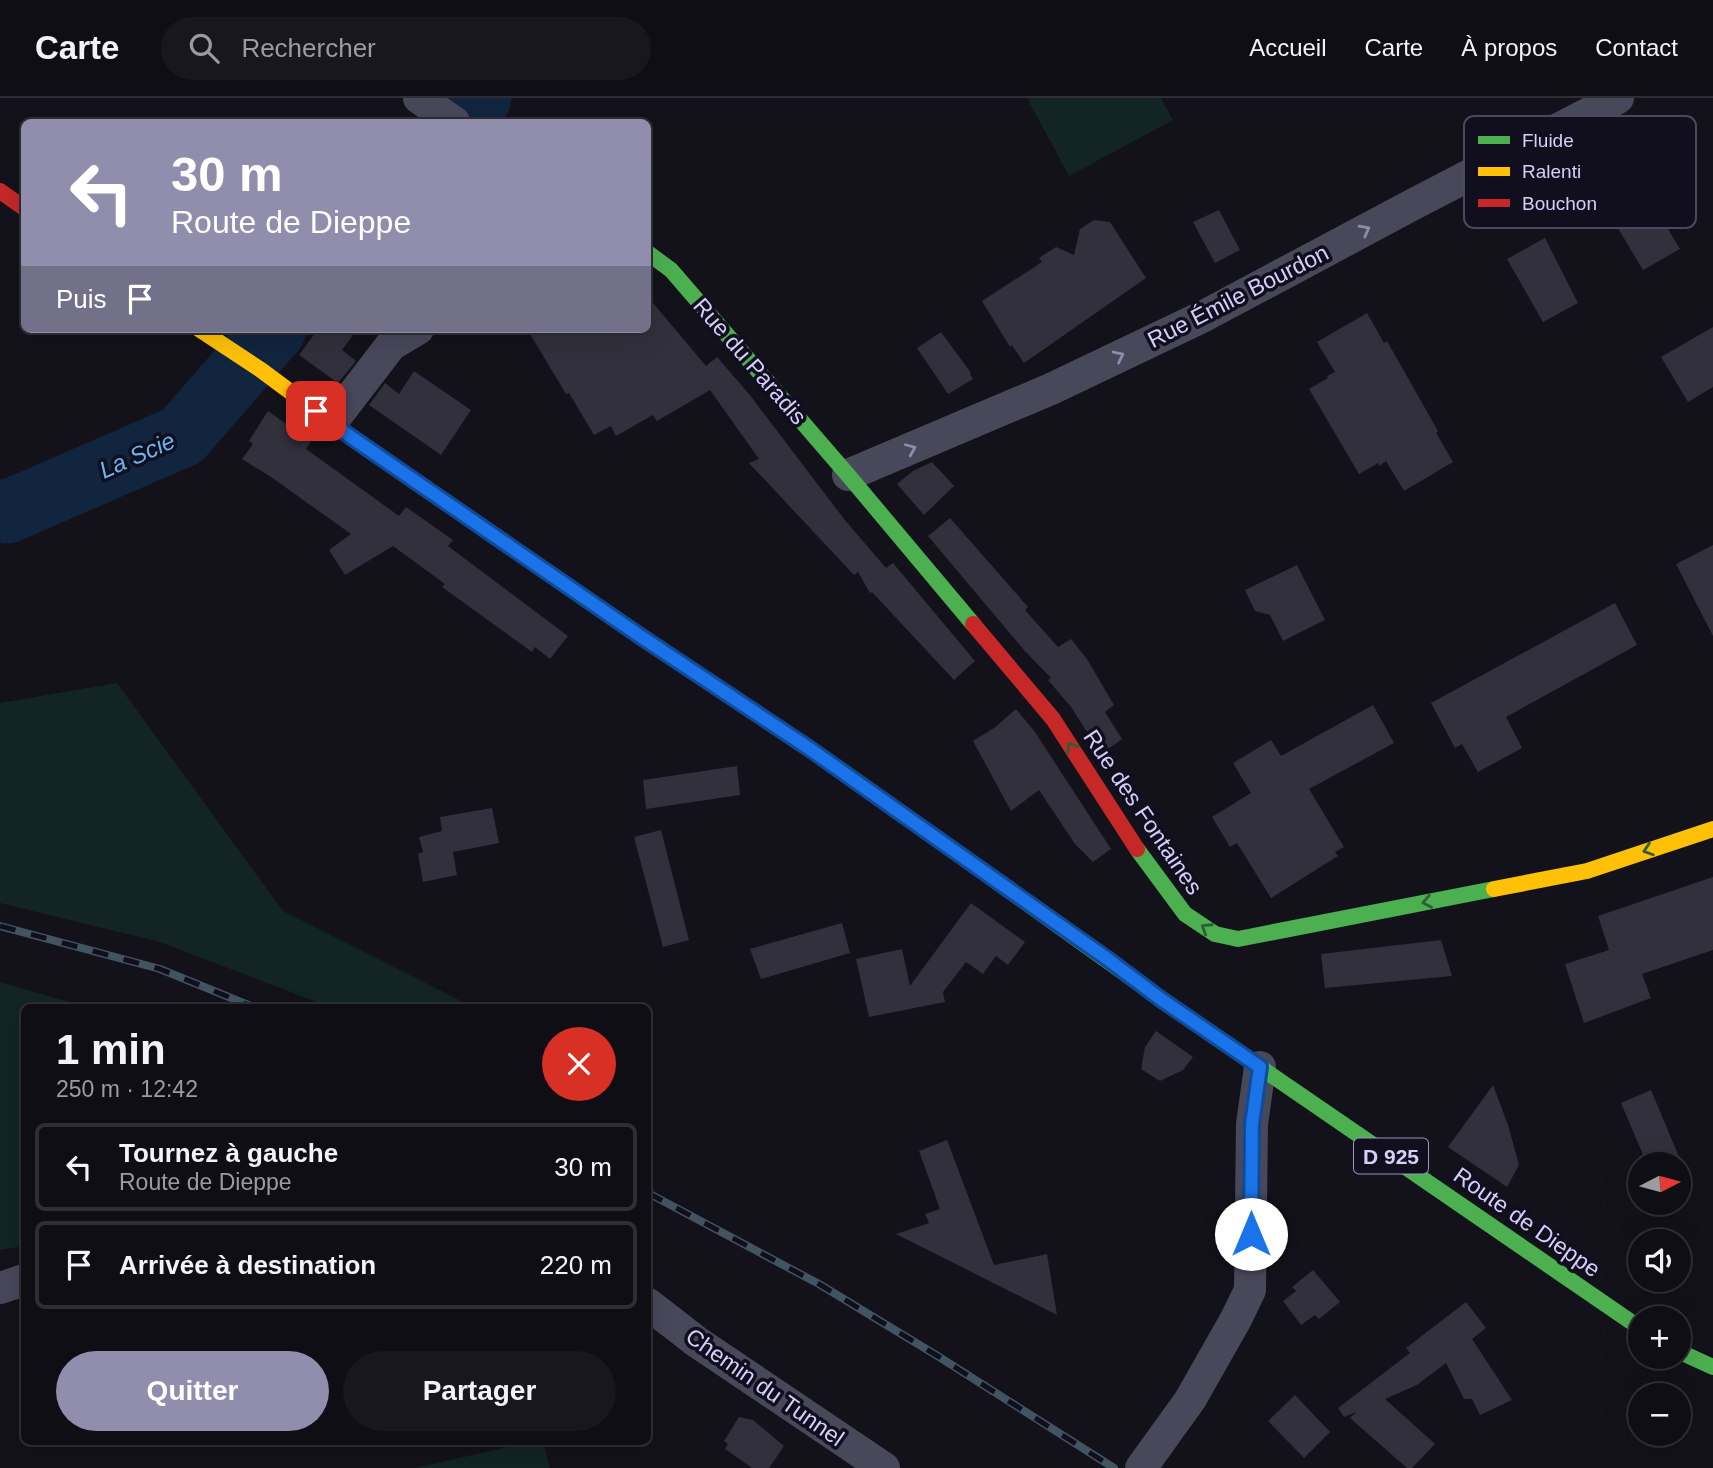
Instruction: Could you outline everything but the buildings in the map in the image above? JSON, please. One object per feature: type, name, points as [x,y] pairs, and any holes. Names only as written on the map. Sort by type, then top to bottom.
[{"type":"main road","points":[[0,191],[21,206]]},
{"type":"main road","name":"Rue du Paradis","points":[[651,255],[671,270],[848,475]]},
{"type":"main road","name":"Route de Dieppe","points":[[205,333],[574,591],[810,749],[1162,1000],[1628,1320]]},
{"type":"main road","name":"Rue des Fontaines","points":[[848,475],[1053,719],[1133,844],[1185,914],[1215,934],[1238,939],[1587,870],[1713,829]]},
{"type":"main road","points":[[1691,1357],[1713,1367]]},
{"type":"street","name":"Rue Émile Bourdon","points":[[1583,116],[1618,98]]},
{"type":"street","name":"Rue Émile Bourdon","points":[[848,475],[1051,389],[1204,316],[1464,178]]},
{"type":"street","points":[[332,422],[391,345],[411,333]]},
{"type":"street","points":[[1142,1468],[1190,1401],[1250,1290],[1252,1124],[1260,1067]]},
{"type":"street","points":[[0,1289],[21,1281]]},
{"type":"street","name":"Chemin du Tunnel","points":[[651,1306],[697,1342],[884,1468]]},
{"type":"shaded area","points":[[1027,98],[1161,98],[1173,120],[1069,176]]},
{"type":"shaded area","points":[[117,683],[283,911],[467,1004],[322,1004],[160,942],[0,903],[0,703]]},
{"type":"shaded area","points":[[0,982],[76,1004],[21,1004],[21,1246],[0,1250]]},
{"type":"shaded area","points":[[517,1445],[544,1445],[550,1468],[415,1468]]},
{"type":"waterway","name":"La Scie","points":[[461,119],[480,98]]},
{"type":"waterway","name":"La Scie","points":[[0,510],[7,512],[182,436],[272,333]]},
{"type":"railway","points":[[0,926],[160,969],[246,1004]]},
{"type":"railway","points":[[651,1195],[819,1284],[1114,1468]]},
{"type":"traffic: fast","points":[[651,255],[671,270],[973,624]]},
{"type":"traffic: fast","points":[[1137,849],[1185,914],[1215,934],[1238,939],[1494,889]]},
{"type":"traffic: fast","points":[[975,866],[1162,1000],[1628,1320]]},
{"type":"traffic: fast","points":[[1691,1357],[1713,1367]]},
{"type":"traffic: slow","points":[[205,333],[261,370],[351,437],[702,677]]},
{"type":"traffic: slow","points":[[1494,889],[1587,871],[1713,829]]},
{"type":"traffic: jam","points":[[0,191],[21,206]]},
{"type":"traffic: jam","points":[[973,624],[1053,719],[1137,849]]},
{"type":"traffic: jam","points":[[702,677],[810,749],[975,866]]},
{"type":"route","points":[[316,411],[662,652],[810,749],[1260,1067],[1252,1124],[1251,1234]]}]
